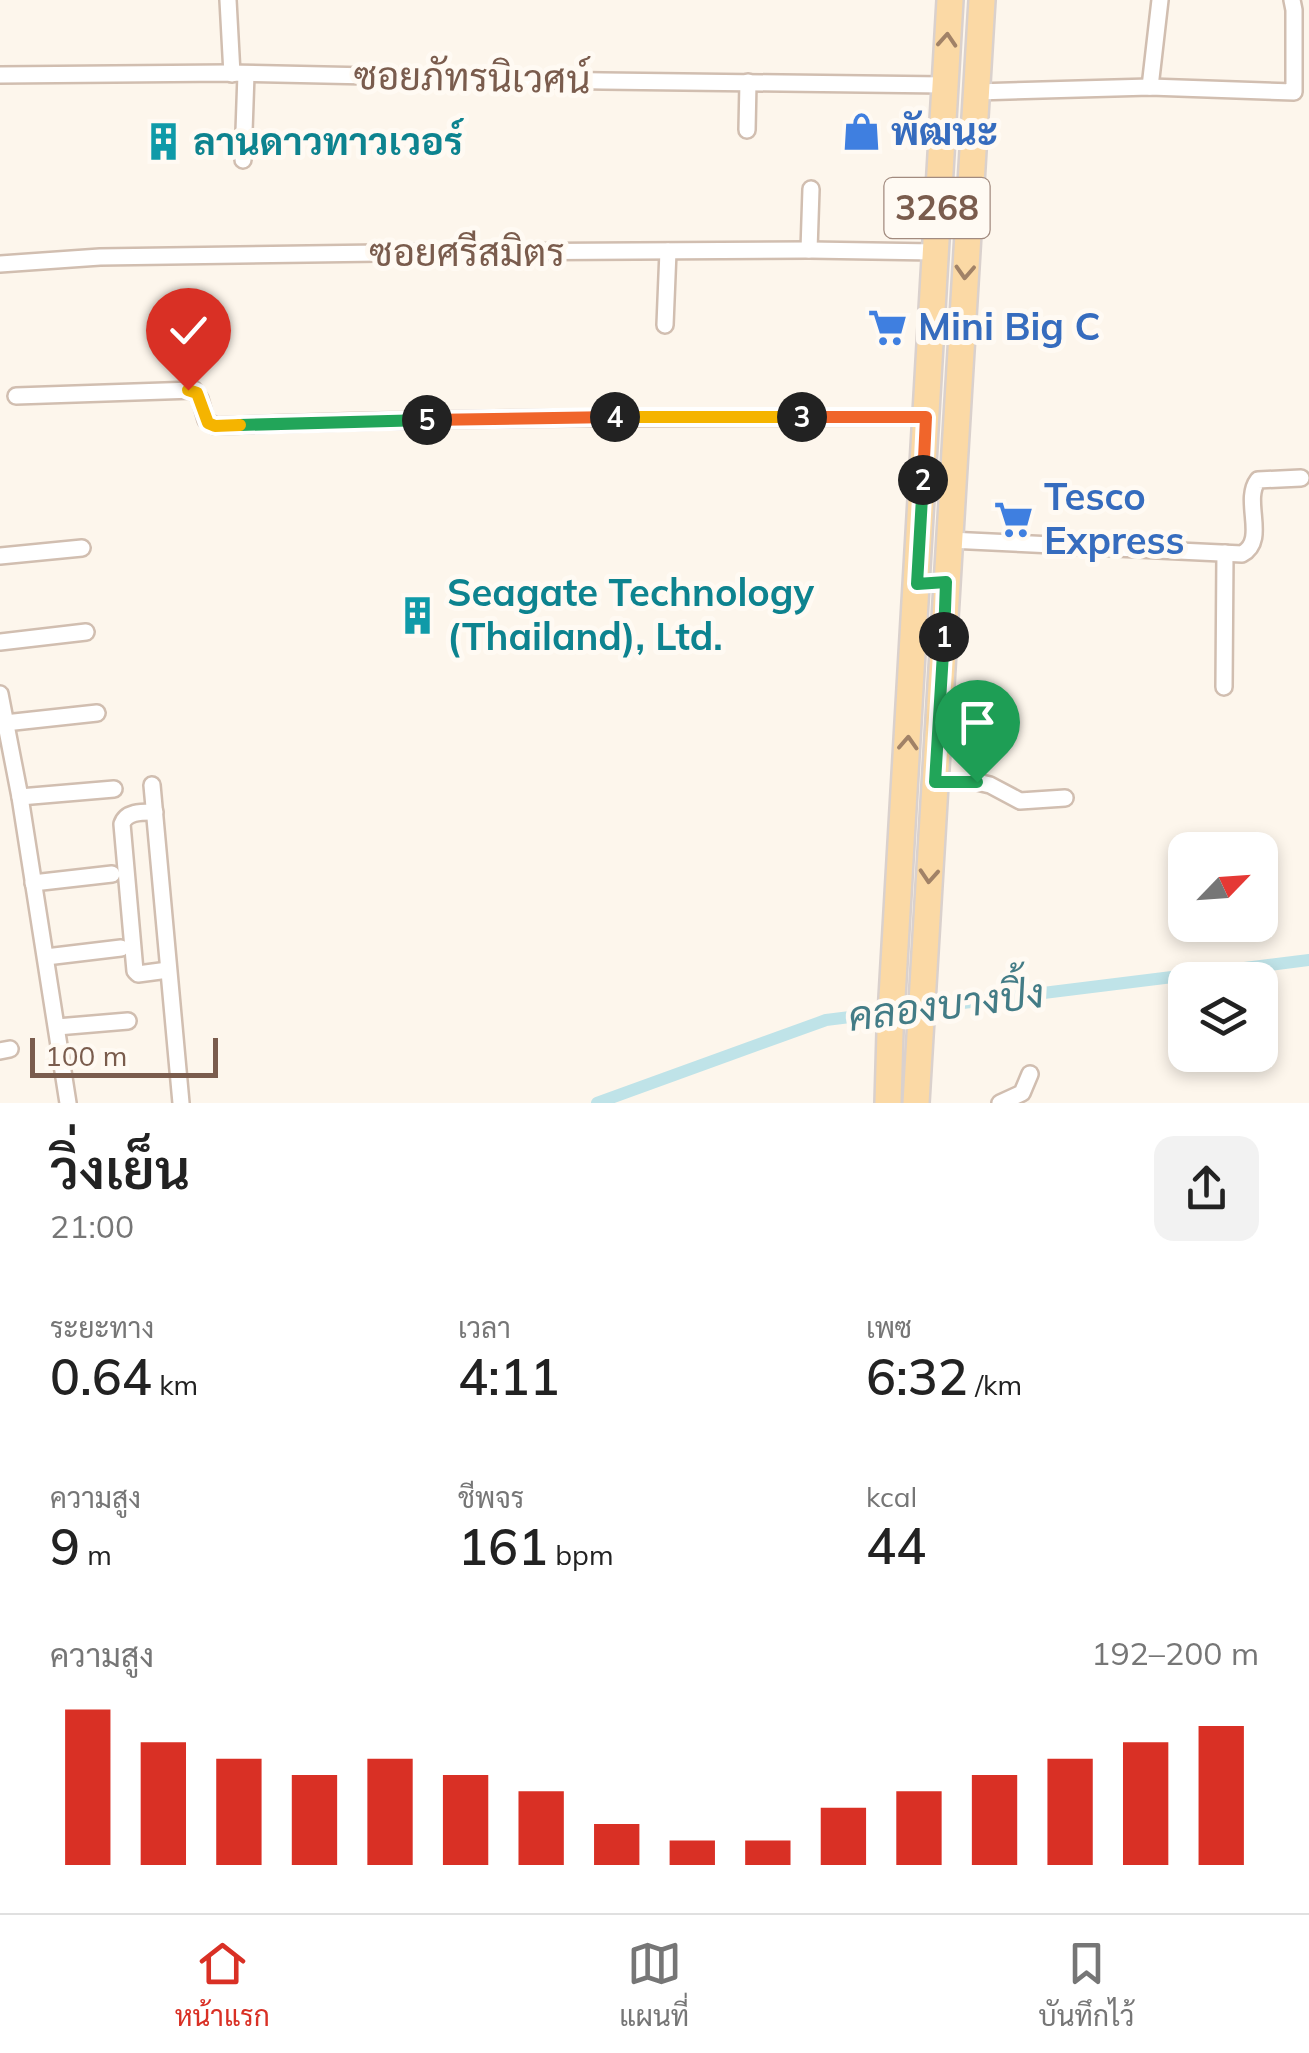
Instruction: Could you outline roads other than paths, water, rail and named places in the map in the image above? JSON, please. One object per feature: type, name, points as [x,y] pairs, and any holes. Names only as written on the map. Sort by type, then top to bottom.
[{"type":"main road","name":"3268","points":[[888,1103],[950,0]]},
{"type":"main road","name":"3268","points":[[916,1103],[982,0]]},
{"type":"main road","points":[[917,584],[946,582]]},
{"type":"street","points":[[228,0],[239,74],[243,160]]},
{"type":"street","points":[[1150,87],[1160,0]]},
{"type":"street","points":[[976,92],[1150,87],[1294,92],[1292,0]]},
{"type":"street","name":"ซอยภัทรนิเวศน์","points":[[0,75],[239,74],[944,85]]},
{"type":"street","points":[[747,130],[748,82]]},
{"type":"street","points":[[809,250],[812,189]]},
{"type":"street","points":[[665,325],[668,251]]},
{"type":"street","name":"ซอยศรีสมิตร","points":[[0,264],[100,257],[935,252]]},
{"type":"street","points":[[16,396],[194,390],[206,420],[215,426],[588,417],[926,417]]},
{"type":"street","points":[[949,540],[1242,554],[1250,550],[1254,540],[1252,487],[1258,480],[1301,478]]},
{"type":"street","points":[[0,556],[82,548]]},
{"type":"street","points":[[1224,687],[1225,554]]},
{"type":"street","points":[[0,642],[86,632]]},
{"type":"street","points":[[0,694],[68,1103]]},
{"type":"street","points":[[5,724],[97,713]]},
{"type":"street","points":[[935,782],[977,782],[1020,801],[1064,798]]},
{"type":"street","points":[[152,785],[181,1103]]},
{"type":"street","points":[[20,798],[114,789]]},
{"type":"street","points":[[155,812],[130,814],[122,824],[135,971],[138,974],[168,970]]},
{"type":"street","points":[[34,883],[112,874]]},
{"type":"street","points":[[46,957],[121,948]]},
{"type":"street","points":[[57,1028],[128,1022]]},
{"type":"street","points":[[1000,1103],[1022,1093],[1030,1074]]},
{"type":"waterway","name":"คลองบางปิ้ง","points":[[597,1103],[826,1020],[1309,960]]},
{"type":"place","name":"พัฒนะ","points":[[861,132]]},
{"type":"place","name":"ลานดาวทาวเวอร์","points":[[163,142]]},
{"type":"place","name":"Mini Big C","points":[[888,327]]},
{"type":"place","name":"Tesco Express","points":[[1014,519]]},
{"type":"place","name":"Seagate Technology (Thailand), Ltd.","points":[[417,615]]}]
